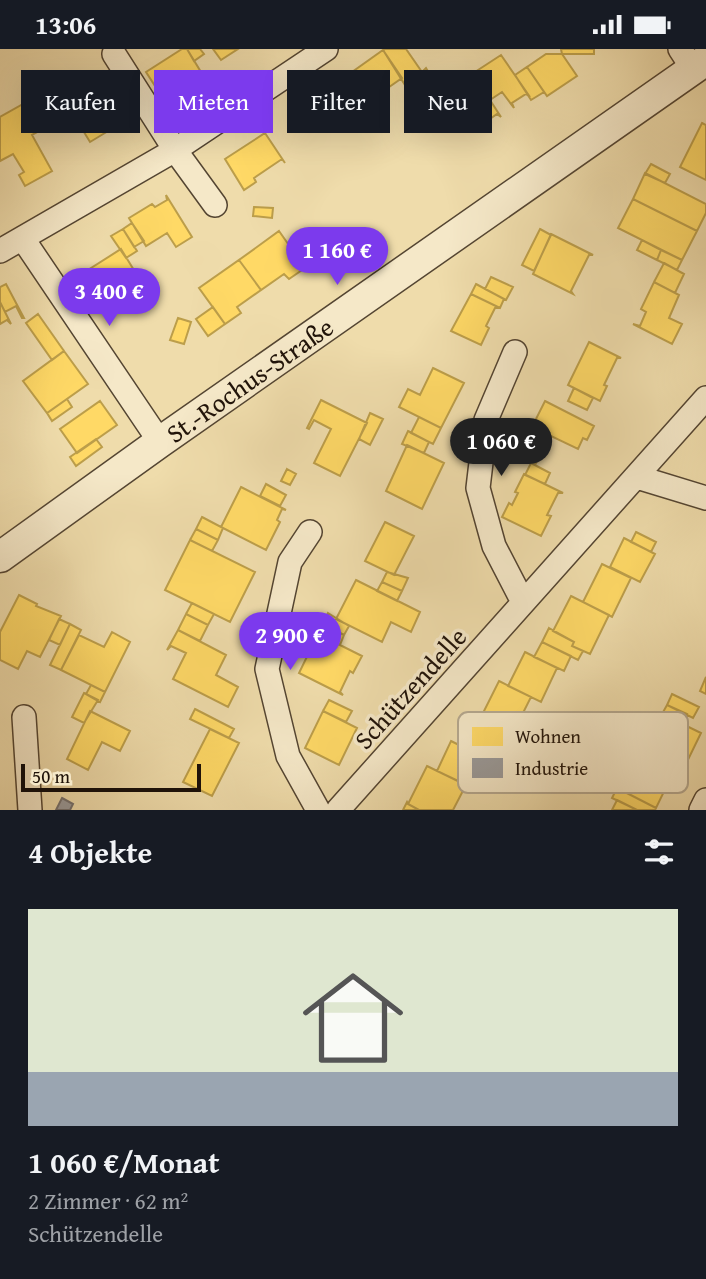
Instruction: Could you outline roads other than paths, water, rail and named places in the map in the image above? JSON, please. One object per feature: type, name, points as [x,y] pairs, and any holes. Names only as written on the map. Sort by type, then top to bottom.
[{"type":"street","points":[[0,251],[175,150],[326,49]]},
{"type":"street","points":[[114,54],[175,150],[215,205]]},
{"type":"street","name":"St.-Rochus-Straße","points":[[0,557],[693,59]]},
{"type":"street","points":[[23,239],[160,442]]},
{"type":"street","points":[[514,352],[486,420],[478,488],[494,546],[523,603]]},
{"type":"street","name":"Schützendelle","points":[[338,810],[706,398]]},
{"type":"street","points":[[637,477],[706,498]]},
{"type":"street","points":[[310,531],[290,562],[267,669],[288,756],[318,810]]},
{"type":"street","points":[[24,717],[30,810]]},
{"type":"street","points":[[701,810],[706,800]]}]
